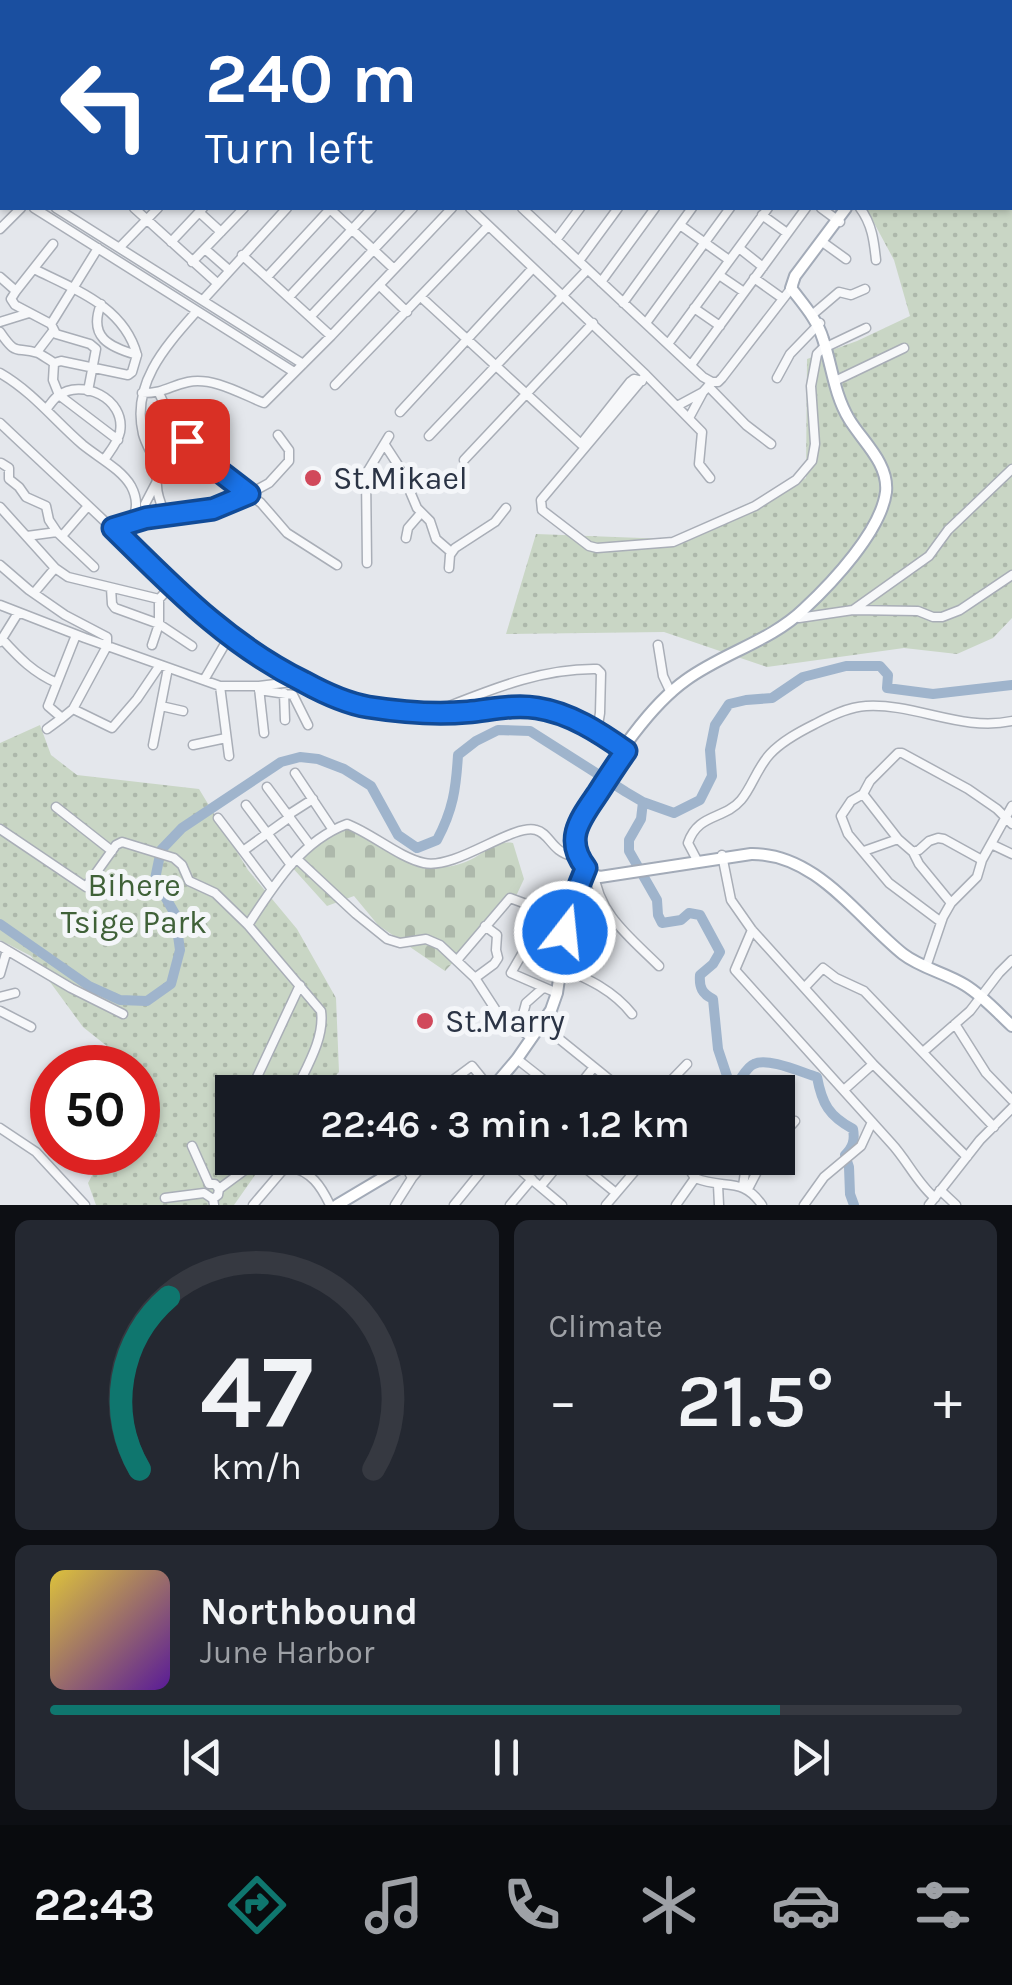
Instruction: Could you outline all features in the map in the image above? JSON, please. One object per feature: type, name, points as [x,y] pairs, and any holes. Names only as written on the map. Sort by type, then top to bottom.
[{"type":"main road","points":[[672,695],[799,618],[834,582],[881,516],[888,496],[886,467],[847,410],[816,319],[793,285],[846,210]]},
{"type":"main road","points":[[828,347],[841,403],[884,472],[886,488],[873,526],[806,607],[787,623],[687,679],[672,695],[624,750],[597,791],[576,831],[575,856],[590,872],[607,873],[722,856],[781,856],[826,884],[903,953],[984,995],[1012,1017]]},
{"type":"main road","points":[[504,1075],[551,1010],[567,923],[590,872]]},
{"type":"main road","points":[[984,995],[1012,1026]]},
{"type":"main road","points":[[334,1205],[353,1202],[391,1175]]},
{"type":"street","points":[[0,229],[18,210]]},
{"type":"street","points":[[37,210],[294,372]]},
{"type":"street","points":[[59,210],[302,364]]},
{"type":"street","points":[[136,210],[217,283]]},
{"type":"street","points":[[120,247],[156,210]]},
{"type":"street","points":[[171,242],[201,210],[221,232]]},
{"type":"street","points":[[192,262],[242,210]]},
{"type":"street","points":[[204,300],[282,210]]},
{"type":"street","points":[[266,276],[328,210]]},
{"type":"street","points":[[332,210],[394,269]]},
{"type":"street","points":[[288,297],[370,210]]},
{"type":"street","points":[[311,316],[411,210]]},
{"type":"street","points":[[142,394],[159,394],[188,382],[206,382],[264,404],[450,210]]},
{"type":"street","points":[[472,210],[689,418],[704,435],[700,464],[710,478]]},
{"type":"street","points":[[524,210],[668,344],[735,415],[771,444]]},
{"type":"street","points":[[534,219],[541,210]]},
{"type":"street","points":[[565,210],[574,216]]},
{"type":"street","points":[[556,240],[578,210]]},
{"type":"street","points":[[579,261],[617,210]]},
{"type":"street","points":[[601,282],[655,210]]},
{"type":"street","points":[[623,303],[690,210]]},
{"type":"street","points":[[646,323],[728,210]]},
{"type":"street","points":[[690,366],[804,210]]},
{"type":"street","points":[[824,210],[839,220]]},
{"type":"street","points":[[861,210],[873,235],[876,260]]},
{"type":"street","points":[[668,344],[765,211],[787,233]]},
{"type":"street","points":[[680,224],[730,260]]},
{"type":"street","points":[[335,385],[488,226]]},
{"type":"street","points":[[822,242],[846,259]]},
{"type":"street","points":[[14,317],[14,298],[53,244]]},
{"type":"street","points":[[37,352],[98,248]]},
{"type":"street","points":[[739,248],[763,267]]},
{"type":"street","points":[[205,249],[229,270]]},
{"type":"street","points":[[242,256],[331,336]]},
{"type":"street","points":[[400,412],[534,268]]},
{"type":"street","points":[[0,332],[13,349],[37,352],[54,363],[128,375],[132,372],[137,355],[128,334],[101,304],[76,286],[34,269]]},
{"type":"street","points":[[429,436],[587,270]]},
{"type":"street","points":[[719,275],[744,292]]},
{"type":"street","points":[[0,276],[29,313],[61,336],[94,346],[96,354],[88,391]]},
{"type":"street","points":[[754,278],[782,298]]},
{"type":"street","points":[[678,406],[722,378],[793,285]]},
{"type":"street","points":[[379,286],[407,312]]},
{"type":"street","points":[[777,378],[788,356],[837,293],[852,295],[865,289]]},
{"type":"street","points":[[421,297],[581,444],[632,380],[644,378]]},
{"type":"street","points":[[0,303],[14,298]]},
{"type":"street","points":[[101,304],[97,320],[101,337],[111,347],[137,355]]},
{"type":"street","points":[[694,308],[720,326]]},
{"type":"street","points":[[166,516],[156,483],[156,466],[142,430],[140,406],[160,354],[196,312]]},
{"type":"street","points":[[0,322],[29,313]]},
{"type":"street","points":[[464,460],[593,324]]},
{"type":"street","points":[[644,378],[540,500],[542,510],[594,548],[674,542],[755,506],[796,480],[814,457],[811,386],[815,357],[819,351],[866,328]]},
{"type":"street","points":[[837,380],[904,348]]},
{"type":"street","points":[[54,363],[53,380],[59,394],[118,440]]},
{"type":"street","points":[[0,373],[47,408],[130,485],[136,498],[136,515],[130,523]]},
{"type":"street","points":[[689,418],[707,387]]},
{"type":"street","points":[[47,408],[59,394],[68,391],[105,396],[114,406],[120,424],[118,440],[104,460]]},
{"type":"street","points":[[159,394],[198,454],[261,503],[287,533],[337,566]]},
{"type":"street","points":[[0,422],[229,637],[300,680],[357,704],[430,713],[512,706],[536,708],[580,722],[624,750]]},
{"type":"street","points":[[113,528],[146,518],[213,509],[249,494],[268,483],[289,461],[288,450],[278,435]]},
{"type":"street","points":[[367,563],[366,474],[390,436]]},
{"type":"street","points":[[385,445],[436,539],[452,552]]},
{"type":"street","points":[[1,463],[9,468],[9,479],[24,495],[46,506],[49,520],[59,534],[94,567]]},
{"type":"street","points":[[853,610],[930,556],[948,530],[1012,469]]},
{"type":"street","points":[[146,518],[144,504],[156,483]]},
{"type":"street","points":[[26,536],[59,534],[88,506]]},
{"type":"street","points":[[0,507],[55,568],[76,580],[159,600]]},
{"type":"street","points":[[449,568],[452,552],[495,522],[506,508]]},
{"type":"street","points":[[406,538],[408,528],[420,513]]},
{"type":"street","points":[[0,566],[64,614],[108,640],[73,709],[47,729]]},
{"type":"street","points":[[34,593],[55,568]]},
{"type":"street","points":[[799,618],[853,610],[918,611],[937,618],[949,616],[1012,576]]},
{"type":"street","points":[[152,645],[159,624],[159,600],[171,586]]},
{"type":"street","points":[[111,588],[116,608],[159,624],[192,646]]},
{"type":"street","points":[[0,605],[220,686],[284,693],[295,698],[308,725]]},
{"type":"street","points":[[18,613],[1,640],[24,663],[58,683]]},
{"type":"street","points":[[62,718],[48,707],[76,635]]},
{"type":"street","points":[[204,680],[229,637]]},
{"type":"street","points":[[658,645],[662,676],[672,695]]},
{"type":"street","points":[[153,745],[164,667]]},
{"type":"street","points":[[73,709],[112,728],[164,667]]},
{"type":"street","points":[[430,713],[496,687],[547,673],[598,670],[602,673],[597,731]]},
{"type":"street","points":[[259,688],[300,680]]},
{"type":"street","points":[[220,686],[228,756]]},
{"type":"street","points":[[259,688],[264,734]]},
{"type":"street","points":[[284,693],[285,720]]},
{"type":"street","points":[[161,706],[183,711]]},
{"type":"street","points":[[697,860],[688,842],[696,827],[738,803],[761,764],[775,749],[842,712],[867,706],[965,722],[1012,721]]},
{"type":"street","points":[[194,744],[226,738]]},
{"type":"street","points":[[941,922],[889,883],[848,834],[841,816],[870,781],[902,753],[968,789],[1008,821]]},
{"type":"street","points":[[295,773],[334,830]]},
{"type":"street","points":[[267,787],[310,845]]},
{"type":"street","points":[[863,794],[951,904]]},
{"type":"street","points":[[243,851],[312,799]]},
{"type":"street","points":[[246,805],[294,862],[356,914],[388,940],[400,944],[432,941],[458,959],[476,978],[491,1006],[532,1038]]},
{"type":"street","points":[[927,964],[941,922],[951,904],[977,877],[982,860],[1008,821],[1012,806]]},
{"type":"street","points":[[56,808],[112,850]]},
{"type":"street","points":[[218,818],[271,888]]},
{"type":"street","points":[[248,925],[271,888],[310,845],[320,836],[350,824],[428,864],[460,857],[532,829],[542,833],[561,853],[575,856]]},
{"type":"street","points":[[0,829],[86,887],[122,842],[168,854],[182,865],[193,884],[215,893],[248,925],[321,1011],[316,1044],[302,1075]]},
{"type":"street","points":[[913,852],[938,838],[982,860]]},
{"type":"street","points":[[864,851],[898,839]]},
{"type":"street","points":[[991,844],[1012,854]]},
{"type":"street","points":[[722,856],[731,900],[752,930],[873,1064],[967,1157]]},
{"type":"street","points":[[590,872],[608,914],[659,966]]},
{"type":"street","points":[[458,959],[510,898],[567,923]]},
{"type":"street","points":[[476,978],[498,958],[496,933],[485,926]]},
{"type":"street","points":[[752,930],[734,970],[902,1154],[918,1180],[935,1197],[956,1205]]},
{"type":"street","points":[[557,993],[512,974],[533,935],[562,961],[602,986],[632,1014]]},
{"type":"street","points":[[0,974],[3,948],[123,1014]]},
{"type":"street","points":[[923,1052],[984,995],[1012,960]]},
{"type":"street","points":[[805,988],[820,969],[864,991],[994,1127]]},
{"type":"street","points":[[0,985],[1,997],[15,993]]},
{"type":"street","points":[[258,1075],[300,985]]},
{"type":"street","points":[[518,1029],[526,1003],[543,988]]},
{"type":"street","points":[[0,1011],[31,1027]]},
{"type":"street","points":[[955,1024],[986,1073],[1012,1100]]},
{"type":"street","points":[[542,1025],[602,1075]]},
{"type":"street","points":[[517,1059],[537,1075]]},
{"type":"street","points":[[676,1075],[686,1064]]},
{"type":"street","points":[[845,1090],[873,1064]]},
{"type":"street","points":[[460,1075],[472,1066],[479,1075]]},
{"type":"street","points":[[588,1075],[594,1068]]},
{"type":"street","points":[[935,1197],[1012,1108]]},
{"type":"street","points":[[804,1205],[824,1177],[862,1146],[872,1122]]},
{"type":"street","points":[[0,1128],[36,1152],[85,1205]]},
{"type":"street","points":[[192,1146],[213,1202],[220,1189],[239,1175]]},
{"type":"street","points":[[253,1205],[282,1170],[290,1167],[311,1176],[334,1205]]},
{"type":"street","points":[[395,1205],[415,1175]]},
{"type":"street","points":[[454,1205],[478,1175]]},
{"type":"street","points":[[530,1175],[562,1205]]},
{"type":"street","points":[[541,1186],[550,1175]]},
{"type":"street","points":[[594,1175],[616,1193]]},
{"type":"street","points":[[606,1205],[629,1175]]},
{"type":"street","points":[[693,1175],[746,1188],[762,1205]]},
{"type":"street","points":[[746,1175],[746,1188]]},
{"type":"street","points":[[746,1188],[754,1175]]},
{"type":"street","points":[[510,1205],[532,1178]]},
{"type":"street","points":[[676,1205],[695,1178]]},
{"type":"street","points":[[165,1198],[215,1184],[220,1189]]},
{"type":"street","points":[[718,1184],[719,1205]]},
{"type":"green space","points":[[867,210],[1012,210],[1012,618],[993,638],[957,654],[904,648],[767,667],[664,632],[506,634],[536,534],[668,539],[806,478],[807,359],[910,316],[894,260]]},
{"type":"green space","name":"Bihere Tsige Park","points":[[40,725],[51,755],[77,775],[199,789],[248,870],[297,929],[336,998],[336,1075],[215,1075],[215,1175],[255,1175],[234,1205],[96,1205],[88,1183],[92,1175],[160,1175],[160,1045],[106,1045],[83,1027],[31,956],[0,940],[0,743]]},
{"type":"green space","points":[[344,824],[404,859],[436,867],[453,866],[496,845],[513,843],[524,879],[517,894],[445,971],[378,925],[354,896],[327,906],[290,865],[314,837]]},
{"type":"waterway","points":[[0,924],[89,986],[120,1000],[147,1001],[171,984],[180,950],[175,914],[155,879],[161,850],[182,828],[281,762],[300,757],[318,759],[371,786],[398,835],[417,848],[437,840],[447,819],[458,755],[498,730],[530,731],[643,802],[674,813],[700,800],[712,776],[710,750],[715,725],[729,704],[772,698],[803,677],[846,666],[880,666],[888,675],[887,688],[933,694],[1012,685]]},
{"type":"waterway","points":[[643,802],[641,819],[629,840],[629,851],[657,900],[662,923],[681,920],[689,913],[700,915],[720,952],[700,979],[704,992],[713,999],[718,1049],[728,1079],[738,1082],[750,1067],[760,1062],[817,1077],[828,1108],[853,1129],[853,1143],[845,1155],[854,1205]]},
{"type":"place","name":"St.Mikael","points":[[313,478]]},
{"type":"place","name":"St.Marry","points":[[425,1021]]},
{"type":"route","points":[[187,441],[249,494],[213,509],[146,518],[113,528],[191,605],[242,647],[348,702],[430,713],[512,706],[536,708],[580,722],[626,751],[576,831],[578,856],[586,868],[565,932]]}]
